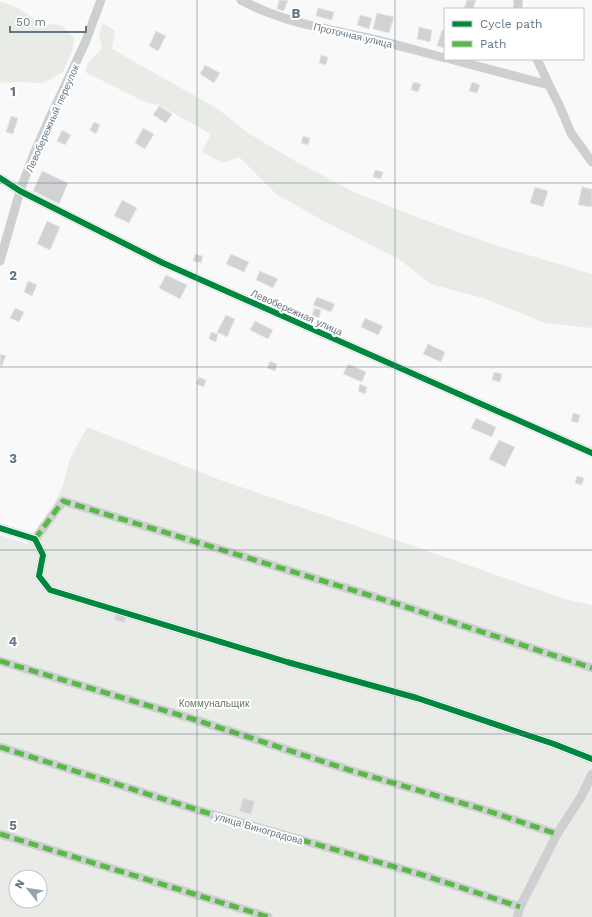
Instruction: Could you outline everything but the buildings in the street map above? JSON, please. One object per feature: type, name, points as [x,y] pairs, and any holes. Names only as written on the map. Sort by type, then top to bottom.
[{"type":"street","name":"Левобережный переулок","points":[[0,261],[20,191],[47,124],[86,43],[101,0]]},
{"type":"street","name":"Проточная улица","points":[[241,0],[256,8],[290,21],[382,41],[444,58]]},
{"type":"street","points":[[454,60],[549,86]]},
{"type":"street","points":[[537,60],[560,107],[570,134],[592,162]]},
{"type":"street","name":"Левобережная улица","points":[[0,178],[20,191],[163,263],[592,453]]},
{"type":"street","points":[[35,539],[63,501],[373,596],[592,668]]},
{"type":"street","points":[[0,528],[35,539],[43,555],[40,576],[50,590],[287,662],[416,698],[554,744],[592,760]]},
{"type":"street","points":[[0,661],[196,720],[341,768],[482,809],[557,834]]},
{"type":"street","name":"улица Виноградова","points":[[0,747],[204,812],[415,873],[520,907]]},
{"type":"street","points":[[517,917],[520,907],[557,834],[581,797],[592,774]]},
{"type":"street","points":[[0,834],[268,917]]},
{"type":"green space","points":[[0,2],[19,9],[46,25],[59,25],[75,39],[72,51],[63,72],[44,83],[3,83],[0,81]]},
{"type":"green space","points":[[103,23],[115,31],[112,49],[218,109],[248,133],[295,161],[356,193],[419,218],[495,245],[592,274],[592,328],[545,323],[486,299],[431,284],[400,260],[320,219],[276,194],[239,157],[223,163],[202,152],[211,134],[159,105],[145,102],[85,72],[88,63],[102,48],[99,35]]},
{"type":"green space","name":"Коммунальщик","points":[[87,427],[220,480],[568,600],[592,605],[592,917],[0,917],[0,535],[27,544],[52,507],[63,486],[69,461]]},
{"type":"marked path","points":[[35,539],[63,501],[388,601],[592,668]]},
{"type":"marked path","points":[[0,661],[196,720],[349,770],[482,809],[557,834]]},
{"type":"marked path","points":[[0,747],[204,812],[423,875],[520,907]]},
{"type":"marked path","points":[[0,834],[268,917]]},
{"type":"cycle path","points":[[0,178],[20,191],[163,263],[592,453]]},
{"type":"cycle path","points":[[0,528],[35,539],[43,555],[39,576],[50,590],[287,662],[417,698],[554,744],[592,759]]}]
